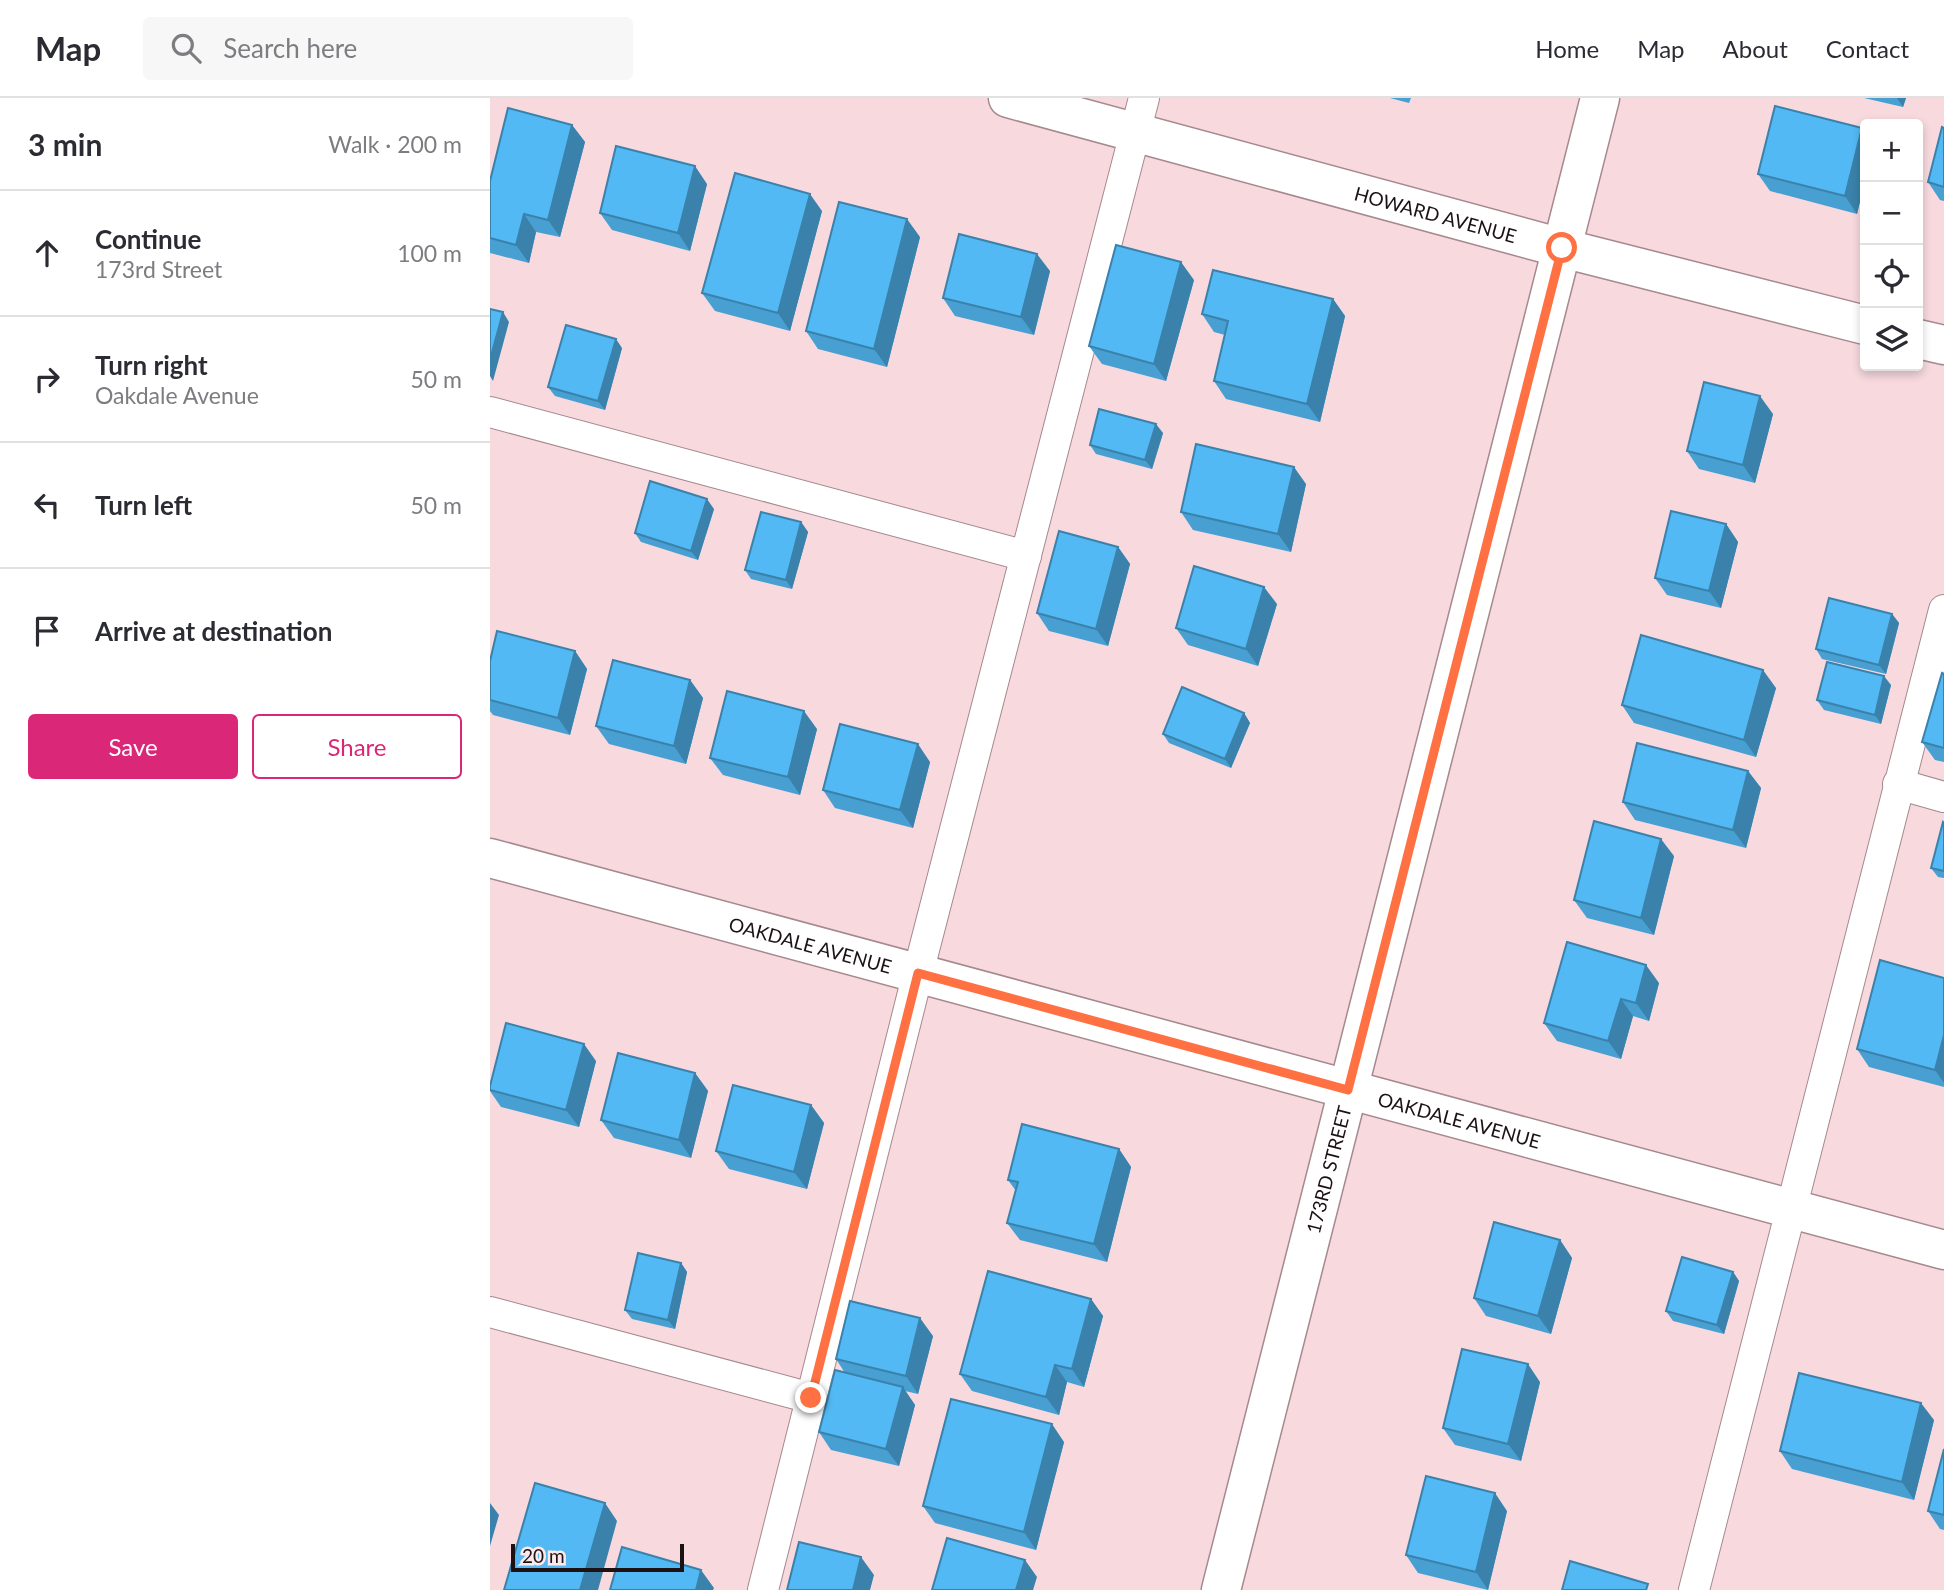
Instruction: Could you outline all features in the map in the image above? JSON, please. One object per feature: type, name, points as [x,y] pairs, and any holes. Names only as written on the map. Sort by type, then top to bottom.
[{"type":"street","name":"HOWARD AVENUE","points":[[1008,98],[1140,115],[1562,248],[1860,324]]},
{"type":"street","name":"173RD STREET","points":[[1221,1590],[1600,98]]},
{"type":"street","points":[[1923,340],[1944,345]]},
{"type":"street","name":"OAKDALE AVENUE","points":[[490,858],[1944,1250]]},
{"type":"lane","points":[[763,1590],[918,973],[1140,115]]},
{"type":"lane","points":[[490,412],[1026,556]]},
{"type":"lane","points":[[1693,1590],[1944,610]]},
{"type":"lane","points":[[1898,784],[1944,797]]},
{"type":"lane","points":[[490,1312],[811,1398]]},
{"type":"building","points":[[1775,106],[1860,127],[1845,196],[1758,174]]},
{"type":"building","points":[[508,108],[572,125],[548,220],[524,214],[516,245],[490,238],[490,181]]},
{"type":"building","points":[[1942,127],[1944,128],[1944,187],[1928,182]]},
{"type":"building","points":[[616,146],[695,166],[678,233],[600,213]]},
{"type":"building","points":[[735,173],[810,194],[778,313],[702,293]]},
{"type":"building","points":[[839,202],[907,219],[874,349],[806,331]]},
{"type":"building","points":[[959,234],[1037,254],[1021,317],[943,298]]},
{"type":"building","points":[[1116,245],[1181,262],[1154,364],[1089,346]]},
{"type":"building","points":[[1213,270],[1333,299],[1307,404],[1214,381],[1228,321],[1202,314]]},
{"type":"building","points":[[490,309],[503,312],[490,360]]},
{"type":"building","points":[[566,325],[616,339],[598,401],[548,387]]},
{"type":"building","points":[[1704,382],[1760,396],[1743,465],[1687,451]]},
{"type":"building","points":[[1099,409],[1156,424],[1145,460],[1090,445]]},
{"type":"building","points":[[1196,444],[1294,467],[1278,534],[1181,512]]},
{"type":"building","points":[[650,481],[707,499],[691,551],[635,533]]},
{"type":"building","points":[[1671,511],[1726,524],[1709,591],[1655,578]]},
{"type":"building","points":[[761,512],[801,522],[786,580],[745,570]]},
{"type":"building","points":[[1059,531],[1118,547],[1096,629],[1037,613]]},
{"type":"building","points":[[1194,566],[1264,587],[1246,649],[1176,628]]},
{"type":"building","points":[[1829,598],[1892,614],[1879,665],[1816,649]]},
{"type":"building","points":[[497,631],[575,651],[558,718],[490,700],[490,661]]},
{"type":"building","points":[[1641,635],[1763,670],[1744,740],[1622,705]]},
{"type":"building","points":[[613,660],[690,680],[674,746],[596,726]]},
{"type":"building","points":[[1827,662],[1884,676],[1875,715],[1817,700]]},
{"type":"building","points":[[1942,673],[1944,674],[1944,748],[1922,742]]},
{"type":"building","points":[[1182,687],[1244,713],[1225,759],[1163,734]]},
{"type":"building","points":[[727,691],[804,711],[788,777],[710,758]]},
{"type":"building","points":[[840,724],[918,744],[900,810],[823,790]]},
{"type":"building","points":[[1637,743],[1748,771],[1733,830],[1623,802]]},
{"type":"building","points":[[1594,821],[1661,839],[1641,918],[1574,900]]},
{"type":"building","points":[[1944,823],[1944,871],[1931,868]]},
{"type":"building","points":[[1567,942],[1646,965],[1636,1003],[1621,999],[1608,1041],[1544,1023]]},
{"type":"building","points":[[1880,960],[1944,978],[1944,1035],[1935,1070],[1857,1049]]},
{"type":"building","points":[[506,1023],[584,1044],[566,1110],[490,1090]]},
{"type":"building","points":[[618,1053],[695,1073],[679,1140],[601,1120]]},
{"type":"building","points":[[733,1085],[811,1105],[794,1172],[716,1151]]},
{"type":"building","points":[[1022,1124],[1119,1149],[1094,1244],[1007,1223],[1018,1182],[1008,1180]]},
{"type":"building","points":[[1494,1222],[1560,1240],[1538,1316],[1474,1298]]},
{"type":"building","points":[[638,1253],[681,1263],[668,1320],[625,1310]]},
{"type":"building","points":[[1682,1257],[1733,1272],[1717,1325],[1666,1311]]},
{"type":"building","points":[[988,1271],[1091,1299],[1072,1369],[1055,1365],[1046,1397],[960,1374]]},
{"type":"building","points":[[850,1301],[920,1318],[906,1376],[836,1359]]},
{"type":"building","points":[[1462,1349],[1528,1364],[1508,1444],[1443,1428]]},
{"type":"building","points":[[835,1370],[903,1387],[886,1449],[819,1432]]},
{"type":"building","points":[[1799,1373],[1921,1403],[1902,1482],[1780,1451]]},
{"type":"building","points":[[951,1399],[1052,1424],[1024,1532],[923,1506]]},
{"type":"building","points":[[1944,1449],[1944,1515],[1928,1511]]},
{"type":"building","points":[[1426,1476],[1495,1493],[1476,1572],[1406,1555]]},
{"type":"building","points":[[535,1483],[605,1503],[580,1590],[504,1590]]},
{"type":"building","points":[[947,1538],[1025,1560],[1016,1590],[932,1590]]},
{"type":"building","points":[[799,1542],[861,1557],[853,1590],[787,1590]]},
{"type":"building","points":[[622,1547],[701,1570],[696,1590],[610,1590]]},
{"type":"building","points":[[1570,1561],[1648,1584],[1646,1590],[1562,1590]]},
{"type":"route","points":[[811,1398],[918,973],[1348,1090],[1562,248]]}]
